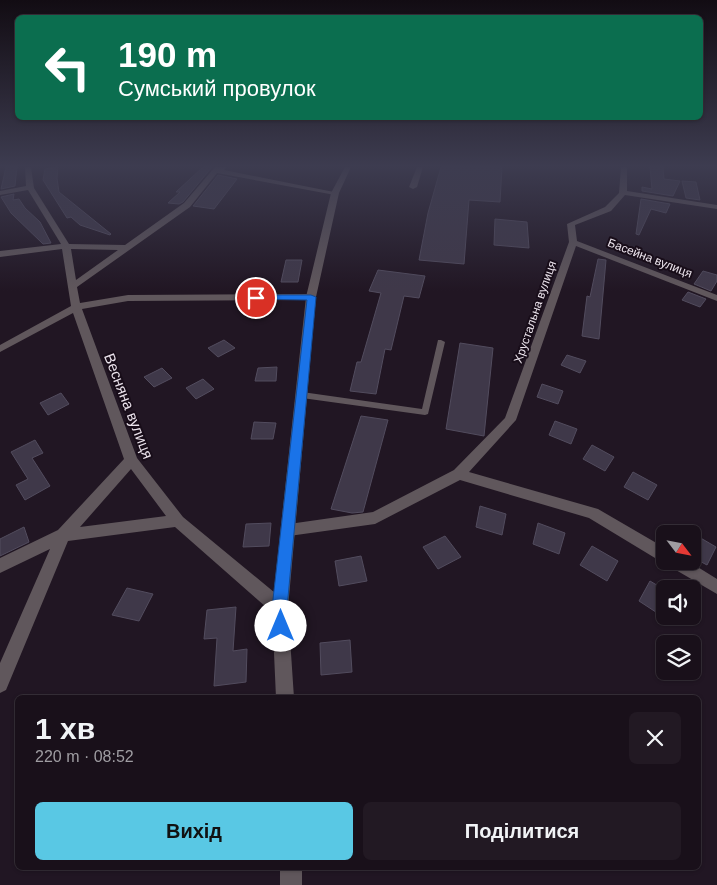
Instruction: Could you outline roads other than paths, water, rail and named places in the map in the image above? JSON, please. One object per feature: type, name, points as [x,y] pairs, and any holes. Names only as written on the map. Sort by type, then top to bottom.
[{"type":"street","name":"Весняна вулиця","points":[[43,208],[66,246],[76,307],[131,460],[178,521],[280,608]]},
{"type":"street","points":[[72,287],[182,208]]},
{"type":"street","points":[[285,695],[280,608],[311,297],[331,208]]},
{"type":"street","name":"Хрустальна вулиця","points":[[289,530],[374,518],[459,474],[510,420],[573,242],[571,224],[609,208]]},
{"type":"street","name":"Басейна вулиця","points":[[573,242],[717,298]]},
{"type":"street","points":[[0,254],[66,246],[127,248]]},
{"type":"street","points":[[0,349],[76,307],[128,298],[311,297]]},
{"type":"street","points":[[0,684],[62,535],[131,460]]},
{"type":"street","points":[[459,474],[593,512],[656,550]]},
{"type":"street","points":[[0,566],[62,535],[178,521]]},
{"type":"street","points":[[689,570],[717,587]]},
{"type":"street","points":[[291,870],[291,885]]},
{"type":"lane","points":[[302,395],[425,412],[441,342]]}]
